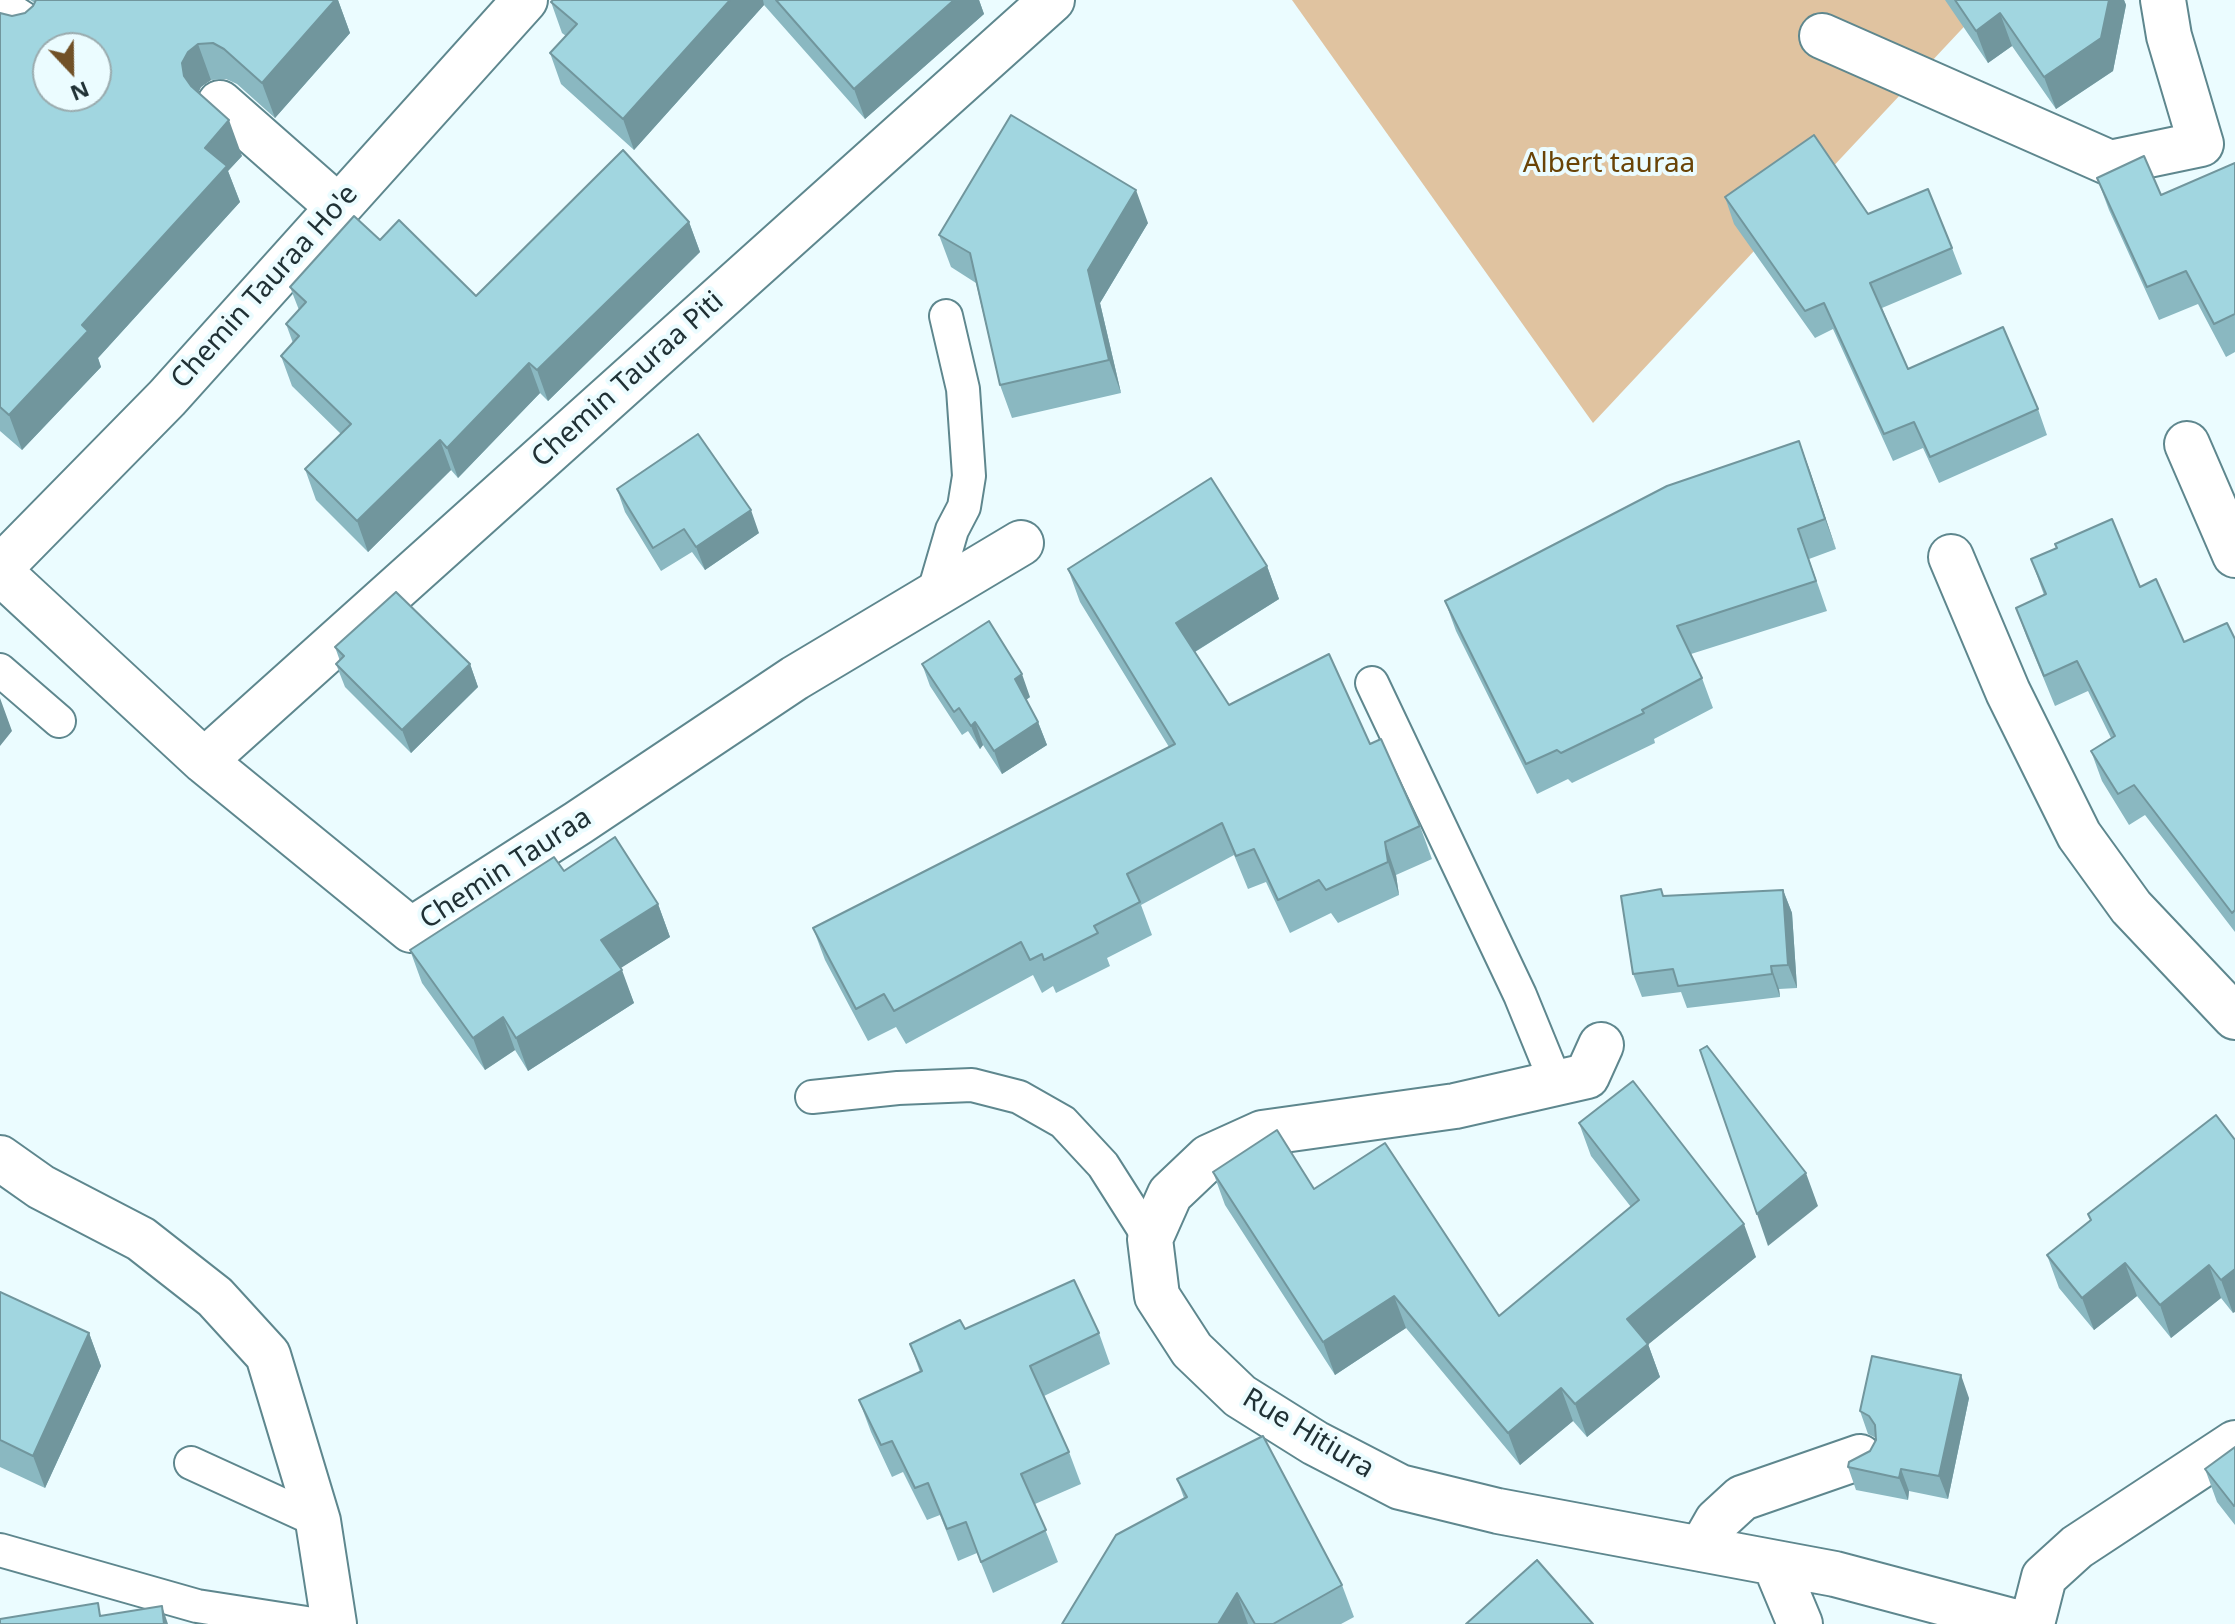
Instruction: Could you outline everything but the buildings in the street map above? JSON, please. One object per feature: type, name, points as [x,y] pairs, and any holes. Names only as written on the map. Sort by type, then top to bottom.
[{"type":"street","name":"Chemin Tauraa Ho'e","points":[[0,570],[167,398],[525,0]]},
{"type":"street","name":"Chemin Tauraa Piti","points":[[204,761],[1052,0]]},
{"type":"street","points":[[1822,36],[2110,163],[2201,144],[2169,36],[2163,0]]},
{"type":"street","points":[[220,103],[337,206]]},
{"type":"street","points":[[2187,444],[2235,555]]},
{"type":"street","name":"Chemin Tauraa","points":[[0,570],[204,761],[411,930],[795,678],[1021,543]]},
{"type":"street","points":[[1951,557],[2008,692],[2079,835],[2131,907],[2235,1017]]},
{"type":"street","points":[[1150,1239],[1170,1194],[1209,1157],[1262,1133],[1455,1106],[1587,1076],[1601,1045]]},
{"type":"street","points":[[0,1158],[41,1187],[141,1239],[215,1297],[268,1355],[318,1521],[334,1624]]},
{"type":"street","name":"Rue Hitiura","points":[[1150,1239],[1157,1296],[1192,1350],[1240,1396],[1315,1443],[1400,1487],[1498,1511],[1835,1574],[2023,1624]]},
{"type":"street","points":[[2032,1624],[2044,1577],[2077,1547],[2235,1443]]},
{"type":"street","points":[[1701,1549],[1717,1521],[1742,1498],[1860,1457]]},
{"type":"street","points":[[1775,1564],[1800,1624]]},
{"type":"lane","points":[[933,595],[952,530],[964,507],[969,476],[963,389],[946,316]]},
{"type":"lane","points":[[0,670],[59,721]]},
{"type":"lane","points":[[1372,683],[1520,995],[1556,1083]]},
{"type":"lane","points":[[812,1097],[898,1088],[972,1085],[1019,1097],[1063,1122],[1103,1165],[1150,1239]]},
{"type":"lane","points":[[191,1463],[318,1521]]},
{"type":"lane","points":[[0,1550],[197,1606],[313,1624]]},
{"type":"green space","name":"Albert tauraa","points":[[1292,0],[1989,0],[1593,423]]}]
